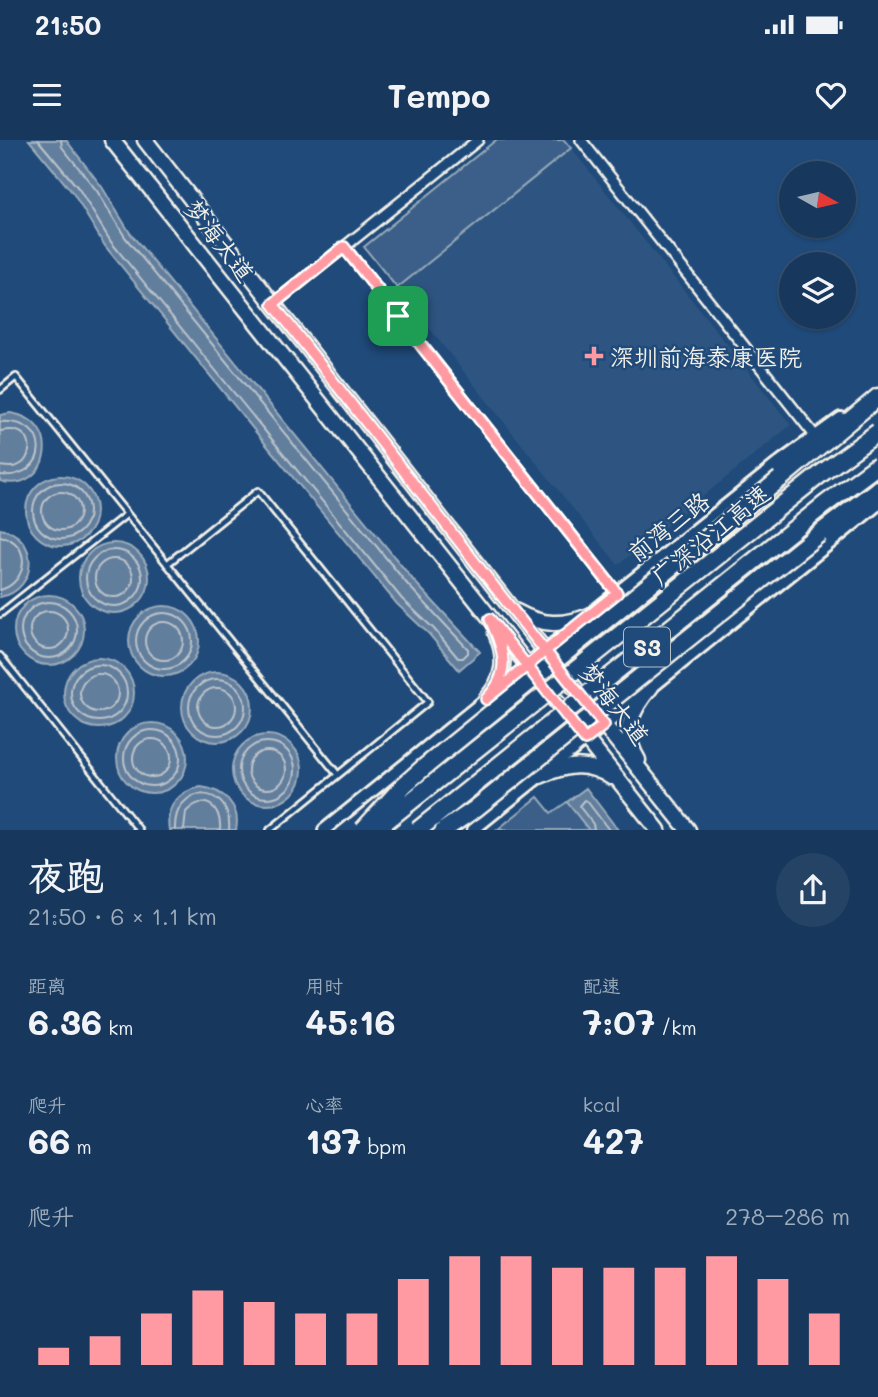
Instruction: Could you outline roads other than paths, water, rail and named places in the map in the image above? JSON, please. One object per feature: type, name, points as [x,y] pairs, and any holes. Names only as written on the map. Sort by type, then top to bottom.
[{"type":"highway","points":[[363,830],[422,769],[780,479],[878,395]]},
{"type":"highway","name":"广深沿江高速","points":[[375,830],[822,473],[878,432]]},
{"type":"highway","name":"广深沿江高速","points":[[418,830],[824,505],[878,466]]},
{"type":"highway","points":[[444,830],[486,801],[878,489]]},
{"type":"main road","name":"梦海大道","points":[[112,140],[658,830]]},
{"type":"main road","name":"梦海大道","points":[[145,140],[688,830]]},
{"type":"main road","name":"前湾三路","points":[[527,666],[816,437],[878,395]]},
{"type":"main road","points":[[585,740],[878,503]]},
{"type":"main road","points":[[511,608],[525,617],[546,623],[564,624],[589,616]]},
{"type":"main road","points":[[486,699],[498,685],[503,665],[501,644],[490,619]]},
{"type":"main road","points":[[651,687],[637,703],[632,716],[630,740],[635,755],[654,789]]},
{"type":"main road","points":[[540,776],[564,766],[589,766],[623,786]]},
{"type":"street","points":[[273,304],[478,140]]},
{"type":"street","points":[[581,140],[816,437]]},
{"type":"street","points":[[344,247],[617,593]]},
{"type":"street","name":"前湾三路","points":[[324,830],[527,666]]},
{"type":"street","points":[[473,830],[585,740]]},
{"type":"lane","points":[[0,390],[16,377],[338,775]]},
{"type":"lane","points":[[167,564],[258,491],[428,702],[270,830]]},
{"type":"lane","points":[[0,614],[127,514]]},
{"type":"lane","points":[[0,656],[139,830]]},
{"type":"water","points":[[29,140],[66,140],[102,187],[130,233],[414,581],[480,652],[459,670],[429,634],[397,604],[259,436],[105,246],[73,193]]},
{"type":"water","points":[[10,413],[28,419],[39,429],[44,442],[44,455],[39,468],[30,477],[17,482],[0,481],[0,415]]},
{"type":"water","points":[[61,476],[80,482],[90,492],[96,511],[90,530],[80,540],[61,546],[42,540],[32,530],[26,511],[32,492],[42,482]]},
{"type":"water","points":[[0,529],[13,533],[22,541],[28,551],[30,563],[22,584],[13,592],[0,597]]},
{"type":"water","points":[[114,543],[139,553],[149,578],[139,603],[114,613],[89,603],[79,578],[89,553]]},
{"type":"water","points":[[49,595],[68,601],[78,611],[84,630],[78,649],[68,659],[49,665],[30,659],[20,649],[14,630],[20,611],[30,601]]},
{"type":"water","points":[[164,606],[183,612],[193,622],[199,641],[193,660],[183,670],[164,676],[145,670],[135,660],[129,641],[135,622],[145,612]]},
{"type":"water","points":[[99,658],[118,664],[128,674],[134,693],[128,712],[118,722],[99,728],[80,722],[70,712],[64,693],[70,674],[80,664]]},
{"type":"water","points":[[217,672],[242,682],[252,707],[242,732],[217,742],[192,732],[182,707],[192,682]]},
{"type":"water","points":[[152,723],[177,733],[187,758],[177,783],[152,793],[127,783],[117,758],[127,733]]},
{"type":"water","points":[[267,735],[286,741],[296,751],[302,770],[296,789],[286,799],[267,805],[248,799],[238,789],[232,770],[238,751],[248,741]]},
{"type":"water","points":[[201,787],[217,792],[229,801],[236,814],[236,830],[169,830],[169,814],[175,801],[186,792]]},
{"type":"water","points":[[586,788],[618,830],[589,830],[567,802]]},
{"type":"place","name":"深圳前海泰康医院","points":[[594,356]]}]
